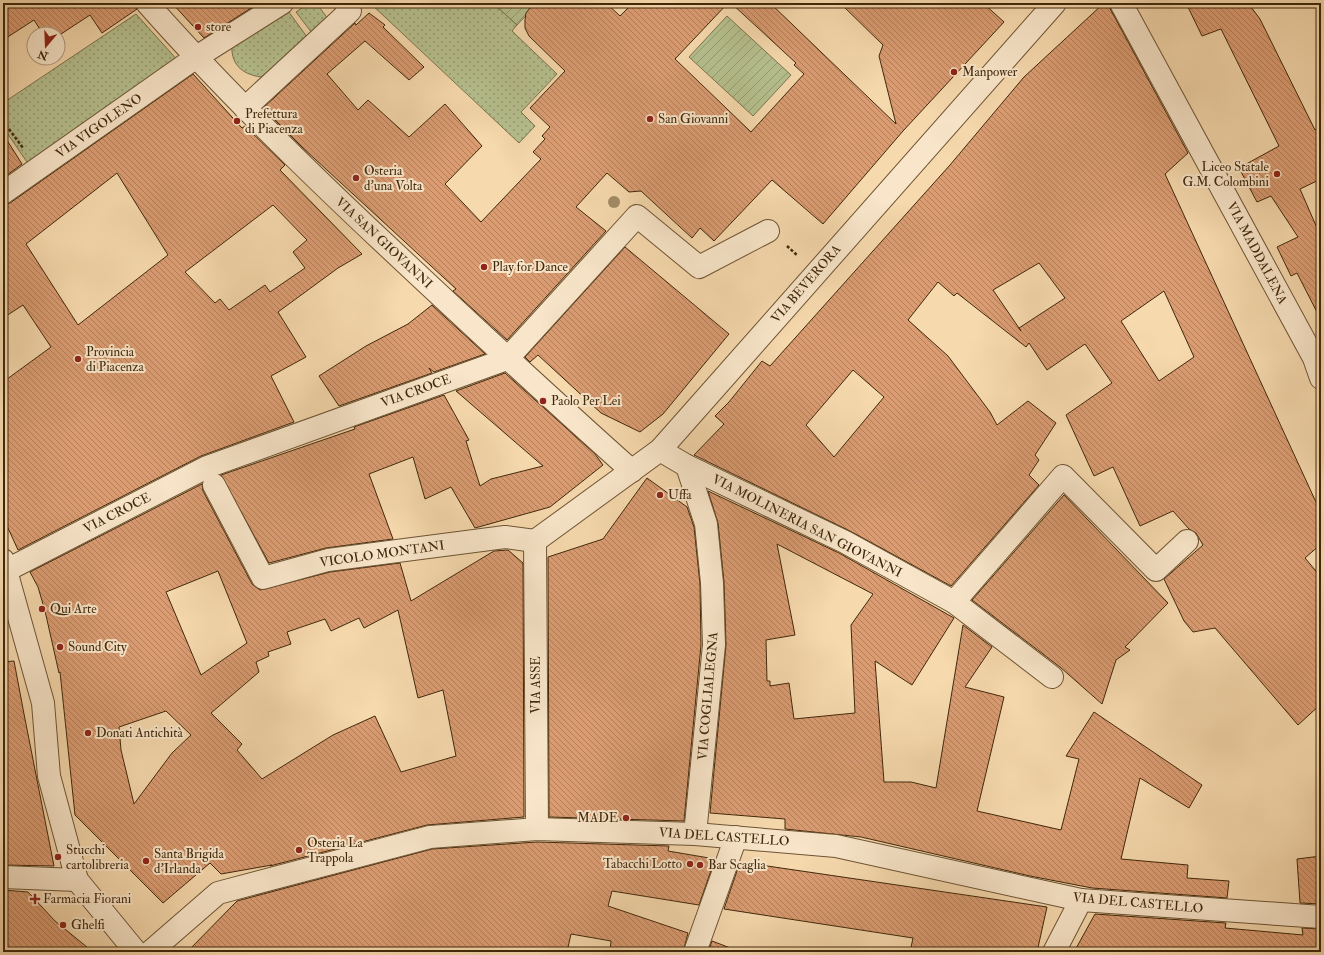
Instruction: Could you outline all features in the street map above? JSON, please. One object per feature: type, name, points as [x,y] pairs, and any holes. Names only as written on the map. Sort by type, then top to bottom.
[{"type":"street","name":"VIA SAN GIOVANNI","points":[[147,3],[196,58],[317,180],[507,359],[632,471]]},
{"type":"street","name":"VIA VIGOLENO","points":[[3,193],[196,58],[282,3]]},
{"type":"street","points":[[245,108],[350,11],[345,3]]},
{"type":"street","name":"VIA BEVERORA","points":[[535,541],[660,450],[703,404],[817,271],[1055,3]]},
{"type":"street","name":"VIA MADDALENA","points":[[1121,3],[1314,358],[1321,378]]},
{"type":"street","name":"VIA CROCE","points":[[5,565],[207,467],[507,359],[637,216],[699,268],[768,231]]},
{"type":"street","name":"VIA MOLINERIA SAN GIOVANNI","points":[[660,450],[687,466],[845,542],[954,602],[1052,677]]},
{"type":"street","name":"VIA COGLIALEGNA","points":[[687,466],[706,524],[712,583],[714,645],[695,834]]},
{"type":"street","points":[[954,602],[1063,476],[1156,570],[1187,541]]},
{"type":"street","name":"VICOLO MONTANI","points":[[214,485],[263,578],[328,560],[505,537],[535,541]]},
{"type":"street","name":"VIA ASSE","points":[[535,541],[537,829]]},
{"type":"street","points":[[5,565],[43,703],[49,776],[77,880],[136,952]]},
{"type":"street","name":"VIA DEL CASTELLO","points":[[150,952],[218,893],[430,837],[537,829],[695,834],[836,846],[1081,900],[1321,917]]},
{"type":"street","points":[[695,952],[736,837]]},
{"type":"street","points":[[3,877],[77,880]]},
{"type":"street","points":[[1054,952],[1081,900]]},
{"type":"path","points":[[3,122],[12,136]]},
{"type":"path","points":[[768,231],[817,271]]},
{"type":"green space","points":[[309,3],[316,3],[329,20],[312,33],[296,12]]},
{"type":"green space","points":[[370,3],[493,3],[517,25],[512,31],[557,74],[521,112],[535,126],[519,143]]},
{"type":"green space","points":[[493,3],[538,3],[517,25]]},
{"type":"green space","points":[[283,4],[310,41],[261,77],[254,76],[238,67],[233,56],[232,42]]},
{"type":"green space","points":[[136,14],[180,63],[29,165],[3,127],[3,103],[58,66],[66,66],[66,61]]},
{"type":"green space","points":[[727,16],[791,75],[753,116],[689,57]]},
{"type":"building","points":[[3,3],[135,3],[137,9],[102,33],[90,15],[66,31],[66,26],[38,26],[34,20],[3,40]]},
{"type":"building","points":[[172,3],[259,3],[204,38]]},
{"type":"building","points":[[534,3],[606,3],[620,16],[633,3],[728,3],[675,59],[751,132],[804,74],[794,65],[796,63],[731,3],[770,3],[896,124],[879,56],[883,45],[840,3],[983,3],[1004,22],[903,131],[823,224],[772,180],[714,241],[700,228],[692,238],[641,191],[629,192],[607,173],[576,207],[606,231],[507,340],[453,291],[456,289],[302,147],[263,108],[355,23],[356,25],[369,13],[385,25],[383,27],[424,67],[409,80],[365,41],[327,74],[358,110],[368,100],[409,137],[445,104],[482,146],[445,184],[481,222],[541,159],[533,152],[545,139],[542,136],[550,127],[530,108],[565,71],[529,36],[525,28],[526,13]]},
{"type":"building","points":[[1104,3],[1107,3],[1188,153],[1165,174],[1321,513],[1321,544],[1305,558],[1321,577],[1321,704],[1298,725],[1215,628],[1193,632],[1184,621],[1164,579],[1203,545],[1196,533],[1189,529],[1173,511],[1140,526],[1113,467],[1094,476],[1066,415],[1112,383],[1085,344],[1047,370],[1029,343],[1026,347],[957,293],[954,296],[938,282],[908,320],[948,356],[990,412],[997,425],[1028,401],[1056,423],[1035,455],[1039,460],[1029,475],[1039,485],[951,586],[850,531],[694,455],[724,424],[715,416],[729,402],[762,361],[770,366],[950,165],[1024,77]],"holes":[[[1039,263],[1065,298],[1019,328],[1021,331],[993,290]],[[1164,291],[1194,357],[1159,381],[1121,321]],[[853,370],[884,397],[834,457],[806,425]]]},
{"type":"building","points":[[1186,3],[1248,3],[1260,19],[1315,130],[1321,126],[1321,179],[1300,189],[1317,228],[1321,226],[1321,320],[1297,273],[1291,276],[1277,247],[1298,237],[1271,196],[1257,202],[1239,168],[1279,146],[1221,29],[1202,36]]},
{"type":"building","points":[[193,74],[242,128],[245,126],[285,165],[280,170],[362,254],[338,268],[278,312],[306,357],[271,376],[294,422],[201,456],[18,550],[3,517],[3,382],[51,347],[23,305],[3,318],[3,205],[10,203]],"holes":[[[117,173],[168,255],[78,325],[26,244]],[[273,205],[307,240],[293,252],[305,268],[270,292],[265,285],[229,310],[220,299],[215,303],[185,272]]]},
{"type":"building","points":[[3,134],[22,164],[3,178]]},
{"type":"building","points":[[625,247],[729,334],[663,414],[640,432],[601,413],[538,355],[530,362],[525,357]]},
{"type":"building","points":[[432,305],[485,354],[434,372],[429,368],[432,373],[339,406],[319,376],[366,346],[408,324]]},
{"type":"building","points":[[505,373],[595,454],[603,465],[550,507],[475,528],[451,487],[425,499],[413,457],[369,474],[393,539],[326,548],[269,563],[221,475],[355,429],[354,427],[444,395],[469,440],[466,441],[480,486],[491,479],[543,466],[456,391]]},
{"type":"building","points":[[647,478],[687,507],[694,527],[700,584],[701,645],[684,821],[549,817],[548,557],[603,539]]},
{"type":"building","points":[[202,484],[203,491],[252,584],[260,590],[330,572],[400,563],[411,601],[494,551],[508,550],[523,563],[524,817],[427,825],[270,866],[272,865],[221,874],[210,863],[163,903],[75,815],[60,672],[59,673],[38,587],[30,572]],"holes":[[[218,571],[247,643],[201,675],[166,592]],[[398,610],[418,698],[443,690],[456,756],[401,772],[375,716],[333,735],[262,779],[237,750],[242,744],[211,713],[259,672],[256,662],[269,656],[268,652],[291,644],[287,632],[325,619],[331,631],[359,618],[364,628]],[[166,711],[191,735],[172,753],[134,804],[121,750],[119,727]]]},
{"type":"building","points":[[708,491],[839,553],[954,618],[912,685],[875,661],[884,782],[911,782],[936,788],[963,625],[992,647],[965,687],[1004,697],[977,811],[1061,830],[1079,759],[1066,756],[1094,712],[1202,785],[1189,808],[1140,778],[1121,859],[1188,865],[1187,878],[1229,881],[1227,898],[1092,888],[1030,876],[861,837],[785,829],[785,819],[710,813],[726,645],[724,582],[718,523]],"holes":[[[777,544],[873,594],[851,625],[855,713],[794,719],[789,683],[770,686],[770,681],[767,681],[766,640],[795,635]]]},
{"type":"building","points":[[1064,495],[1168,603],[1125,647],[1130,650],[1116,660],[1102,704],[1060,667],[972,600]]},
{"type":"building","points":[[14,661],[54,866],[3,865],[3,662]]},
{"type":"building","points":[[537,842],[669,846],[668,851],[715,859],[699,905],[612,891],[608,906],[688,933],[683,952],[610,952],[611,941],[571,934],[567,952],[187,952],[237,901],[432,849]]},
{"type":"building","points":[[1321,856],[1321,904],[1300,903],[1297,859]]},
{"type":"building","points":[[740,862],[1047,907],[1037,952],[910,952],[913,938],[724,909]]},
{"type":"building","points":[[3,890],[28,892],[55,921],[93,952],[3,952]]},
{"type":"building","points":[[1095,914],[1226,923],[1225,928],[1303,935],[1302,928],[1321,929],[1321,952],[1074,952]]},
{"type":"building","points":[[712,941],[733,949],[732,952],[708,952]]},
{"type":"place","name":"store","points":[[198,27]]},
{"type":"place","name":"Manpower","points":[[954,72]]},
{"type":"place","name":"San Giovanni","points":[[650,119]]},
{"type":"place","name":"Prefettura di Piacenza","points":[[237,121]]},
{"type":"place","name":"Liceo Statale G.M. Colombini","points":[[1277,174]]},
{"type":"place","name":"Osteria d'una Volta","points":[[356,178]]},
{"type":"place","name":"Play for Dance","points":[[484,267]]},
{"type":"place","name":"Provincia di Piacenza","points":[[78,359]]},
{"type":"place","name":"Paolo Per Lei","points":[[543,401]]},
{"type":"place","name":"Uffa","points":[[660,495]]},
{"type":"place","name":"Qui Arte","points":[[42,609]]},
{"type":"place","name":"Sound City","points":[[60,647]]},
{"type":"place","name":"Donati Antichità","points":[[88,733]]},
{"type":"place","name":"MADE","points":[[626,818]]},
{"type":"place","name":"Osteria La Trappola","points":[[299,850]]},
{"type":"place","name":"Stucchi cartolibreria","points":[[58,857]]},
{"type":"place","name":"Santa Brigida d’Irlanda","points":[[146,861]]},
{"type":"place","name":"Tabacchi Lotto","points":[[690,864]]},
{"type":"place","name":"Bar Scaglia","points":[[700,865]]},
{"type":"place","name":"Farmacia Fiorani","points":[[35,899]]},
{"type":"place","name":"Ghelfi","points":[[63,925]]}]
